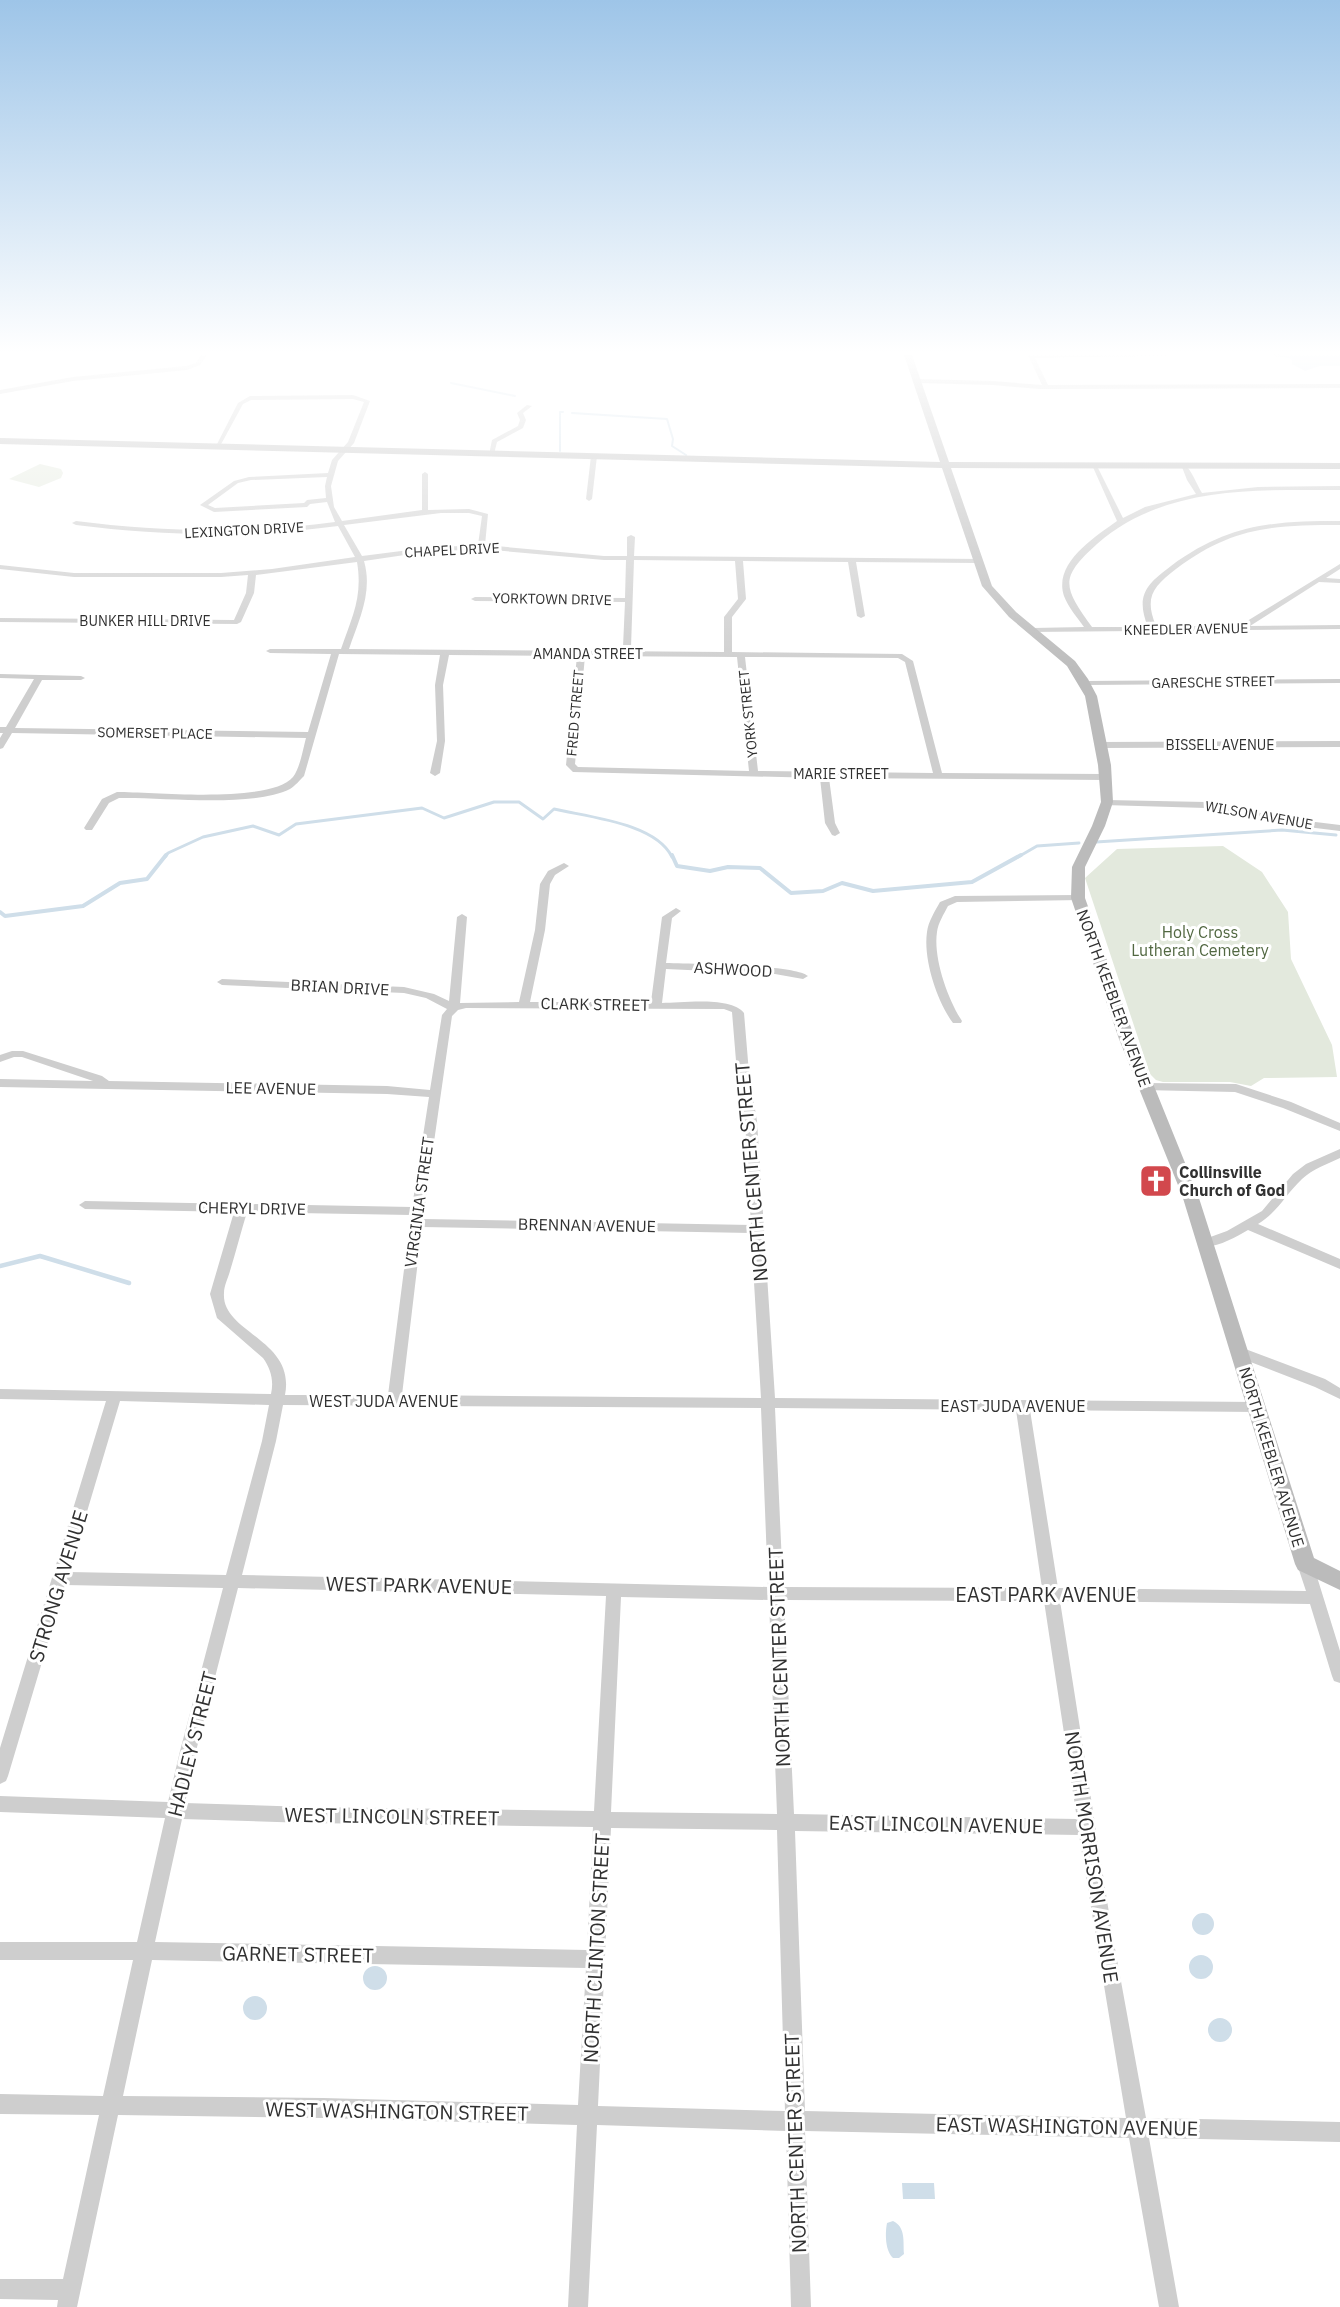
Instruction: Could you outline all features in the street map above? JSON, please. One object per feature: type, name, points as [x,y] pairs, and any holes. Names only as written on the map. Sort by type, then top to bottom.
[{"type":"street","points":[[89,828],[105,801],[117,795],[253,796],[278,792],[297,780],[340,651],[362,601],[363,575],[359,559],[330,500],[329,475],[334,463]]},
{"type":"street","points":[[589,499],[593,463]]},
{"type":"street","points":[[853,463],[1340,466]]},
{"type":"street","name":"NORTH KEEBLER AVENUE","points":[[944,465],[992,594],[1071,662],[1086,683],[1091,696],[1105,777],[1107,803],[1102,818],[1080,859],[1076,884],[1078,898],[1127,1039],[1190,1195],[1340,1676]]},
{"type":"street","points":[[1094,466],[1121,522]]},
{"type":"street","points":[[1185,466],[1190,480],[1201,496]]},
{"type":"street","points":[[425,512],[426,474]]},
{"type":"street","points":[[329,475],[251,478],[236,482],[203,505],[214,510],[308,505],[307,502],[330,500]]},
{"type":"street","points":[[1089,630],[1068,596],[1065,580],[1067,573],[1075,559],[1121,522],[1151,509],[1201,496],[1268,489],[1340,488]]},
{"type":"street","name":"LEXINGTON DRIVE","points":[[76,523],[153,532],[215,534],[277,531],[425,512],[484,513],[486,515],[481,547]]},
{"type":"street","points":[[1153,629],[1145,609],[1150,587],[1211,543],[1232,534],[1261,527],[1340,523]]},
{"type":"street","points":[[627,647],[631,537]]},
{"type":"street","name":"CHAPEL DRIVE","points":[[0,567],[54,574],[183,576],[252,573],[431,549],[481,547],[631,559],[978,561]]},
{"type":"street","points":[[728,655],[728,617],[742,599],[739,560]]},
{"type":"street","points":[[852,561],[861,616]]},
{"type":"street","points":[[1240,628],[1340,566]]},
{"type":"street","name":"BUNKER HILL DRIVE","points":[[0,620],[237,622],[250,593],[252,573]]},
{"type":"street","points":[[1316,580],[1340,581]]},
{"type":"street","name":"YORKTOWN DRIVE","points":[[476,599],[629,600]]},
{"type":"street","name":"KNEEDLER AVENUE","points":[[1033,630],[1340,627]]},
{"type":"street","name":"AMANDA STREET","points":[[270,651],[894,656],[906,658],[912,669],[938,775]]},
{"type":"street","points":[[435,773],[441,741],[439,685],[445,652]]},
{"type":"street","name":"FRED STREET","points":[[576,770],[570,765],[581,654]]},
{"type":"street","name":"YORK STREET","points":[[741,655],[754,773]]},
{"type":"street","points":[[0,676],[81,678]]},
{"type":"street","points":[[0,746],[4,730],[39,678]]},
{"type":"street","name":"GARESCHE STREET","points":[[1086,683],[1340,681]]},
{"type":"street","name":"SOMERSET PLACE","points":[[4,730],[311,735]]},
{"type":"street","name":"BISSELL AVENUE","points":[[1100,745],[1340,744]]},
{"type":"street","name":"MARIE STREET","points":[[576,770],[1105,777]]},
{"type":"street","points":[[824,775],[830,823],[836,833]]},
{"type":"street","name":"WILSON AVENUE","points":[[1107,803],[1206,805],[1291,822],[1340,828]]},
{"type":"street","points":[[524,1004],[540,930],[545,884],[551,873],[564,866]]},
{"type":"street","points":[[957,1021],[950,1015],[945,1003],[931,940],[932,928],[944,904],[956,899],[1078,898]]},
{"type":"street","points":[[656,1005],[667,917],[676,911]]},
{"type":"street","name":"VIRGINIA STREET","points":[[394,1400],[447,1015],[454,1008],[462,917]]},
{"type":"street","name":"ASHWOOD","points":[[661,966],[775,971],[804,976]]},
{"type":"street","name":"BRIAN DRIVE","points":[[222,982],[404,990],[430,996],[454,1008]]},
{"type":"street","name":"CLARK STREET","points":[[454,1008],[466,1005],[524,1004],[725,1006],[736,1010]]},
{"type":"street","name":"NORTH CENTER STREET","points":[[736,1010],[739,1013],[743,1073],[750,1121],[768,1404],[777,1593],[801,2307]]},
{"type":"street","name":"LEE AVENUE","points":[[0,1059],[12,1054],[29,1056],[98,1079],[108,1086]]},
{"type":"street","name":"LEE AVENUE","points":[[0,1083],[387,1090],[435,1094]]},
{"type":"street","points":[[1146,1087],[1236,1088],[1287,1105],[1340,1127]]},
{"type":"street","points":[[1206,1243],[1249,1225],[1271,1210],[1297,1177],[1310,1167],[1340,1153]]},
{"type":"street","name":"CHERYL DRIVE","points":[[85,1204],[242,1208],[418,1217]]},
{"type":"street","name":"HADLEY STREET","points":[[69,2298],[175,1811],[280,1385],[275,1364],[268,1354],[222,1315],[218,1304],[217,1294],[242,1208]]},
{"type":"street","name":"BRENNAN AVENUE","points":[[418,1217],[757,1228]]},
{"type":"street","points":[[1249,1225],[1340,1264]]},
{"type":"street","points":[[1240,1352],[1320,1383],[1340,1394]]},
{"type":"street","name":"WEST JUDA AVENUE","points":[[0,1394],[115,1395],[277,1401],[768,1404]]},
{"type":"street","name":"STRONG AVENUE","points":[[0,1776],[62,1578],[115,1395]]},
{"type":"street","name":"EAST JUDA AVENUE","points":[[768,1404],[1257,1407]]},
{"type":"street","name":"NORTH MORRISON AVENUE","points":[[1022,1406],[1086,1827],[1169,2307]]},
{"type":"street","points":[[1305,1564],[1340,1581]]},
{"type":"street","name":"WEST PARK AVENUE","points":[[62,1578],[777,1593]]},
{"type":"street","name":"NORTH CLINTON STREET","points":[[578,2307],[614,1589]]},
{"type":"street","name":"EAST PARK AVENUE","points":[[777,1593],[1315,1598]]},
{"type":"street","name":"WEST LINCOLN STREET","points":[[0,1804],[175,1811],[603,1820],[785,1821]]},
{"type":"street","name":"EAST LINCOLN AVENUE","points":[[785,1821],[1086,1827]]},
{"type":"street","name":"GARNET STREET","points":[[0,1951],[145,1951],[596,1959]]},
{"type":"street","name":"WEST WASHINGTON STREET","points":[[0,2104],[323,2108],[794,2121]]},
{"type":"street","name":"EAST WASHINGTON AVENUE","points":[[794,2121],[1340,2132]]},
{"type":"street","points":[[0,2289],[69,2298]]},
{"type":"green space","points":[[40,464],[61,469],[63,473],[61,478],[39,487],[9,479]]},
{"type":"green space","name":"Holy Cross Lutheran Cemetery","points":[[1223,846],[1262,872],[1288,912],[1291,959],[1332,1045],[1337,1077],[1264,1078],[1251,1086],[1230,1082],[1163,1082],[1156,1080],[1150,1074],[1085,878],[1117,849]]},
{"type":"shaded area","points":[[1203,1913],[1211,1916],[1214,1924],[1211,1932],[1203,1935],[1195,1932],[1192,1924],[1195,1916]]},
{"type":"shaded area","points":[[1201,1955],[1209,1959],[1213,1967],[1209,1975],[1201,1979],[1193,1975],[1189,1967],[1193,1959]]},
{"type":"shaded area","points":[[375,1966],[384,1969],[387,1978],[384,1987],[375,1990],[366,1987],[363,1978],[366,1969]]},
{"type":"shaded area","points":[[255,1996],[264,1999],[267,2008],[264,2017],[255,2020],[246,2017],[243,2008],[246,1999]]},
{"type":"shaded area","points":[[1220,2018],[1225,2019],[1231,2025],[1231,2035],[1225,2041],[1220,2042],[1215,2041],[1209,2035],[1208,2030],[1209,2025],[1215,2019]]},
{"type":"shaded area","points":[[902,2183],[934,2183],[935,2199],[903,2199]]},
{"type":"shaded area","points":[[893,2221],[900,2227],[903,2235],[904,2254],[899,2258],[893,2258],[890,2255],[886,2242],[887,2223]]},
{"type":"waterway","points":[[165,857],[168,853],[203,837],[253,826],[279,835],[296,824],[422,808],[444,818],[494,802],[519,802],[543,819],[554,809],[620,823],[652,836],[672,857]]},
{"type":"waterway","points":[[1096,842],[1282,830],[1336,835]]},
{"type":"waterway","points":[[1018,857],[1037,846],[1079,843]]},
{"type":"waterway","points":[[0,912],[5,916],[83,906],[120,883],[147,879],[166,855]]},
{"type":"waterway","points":[[672,855],[677,866],[710,871],[728,867],[760,868],[791,893],[823,891],[842,883],[873,891],[972,882],[1021,855]]},
{"type":"waterway","points":[[0,1266],[40,1256],[129,1283]]},
{"type":"place","name":"Collinsville Church of God","points":[[1156,1181]]}]
